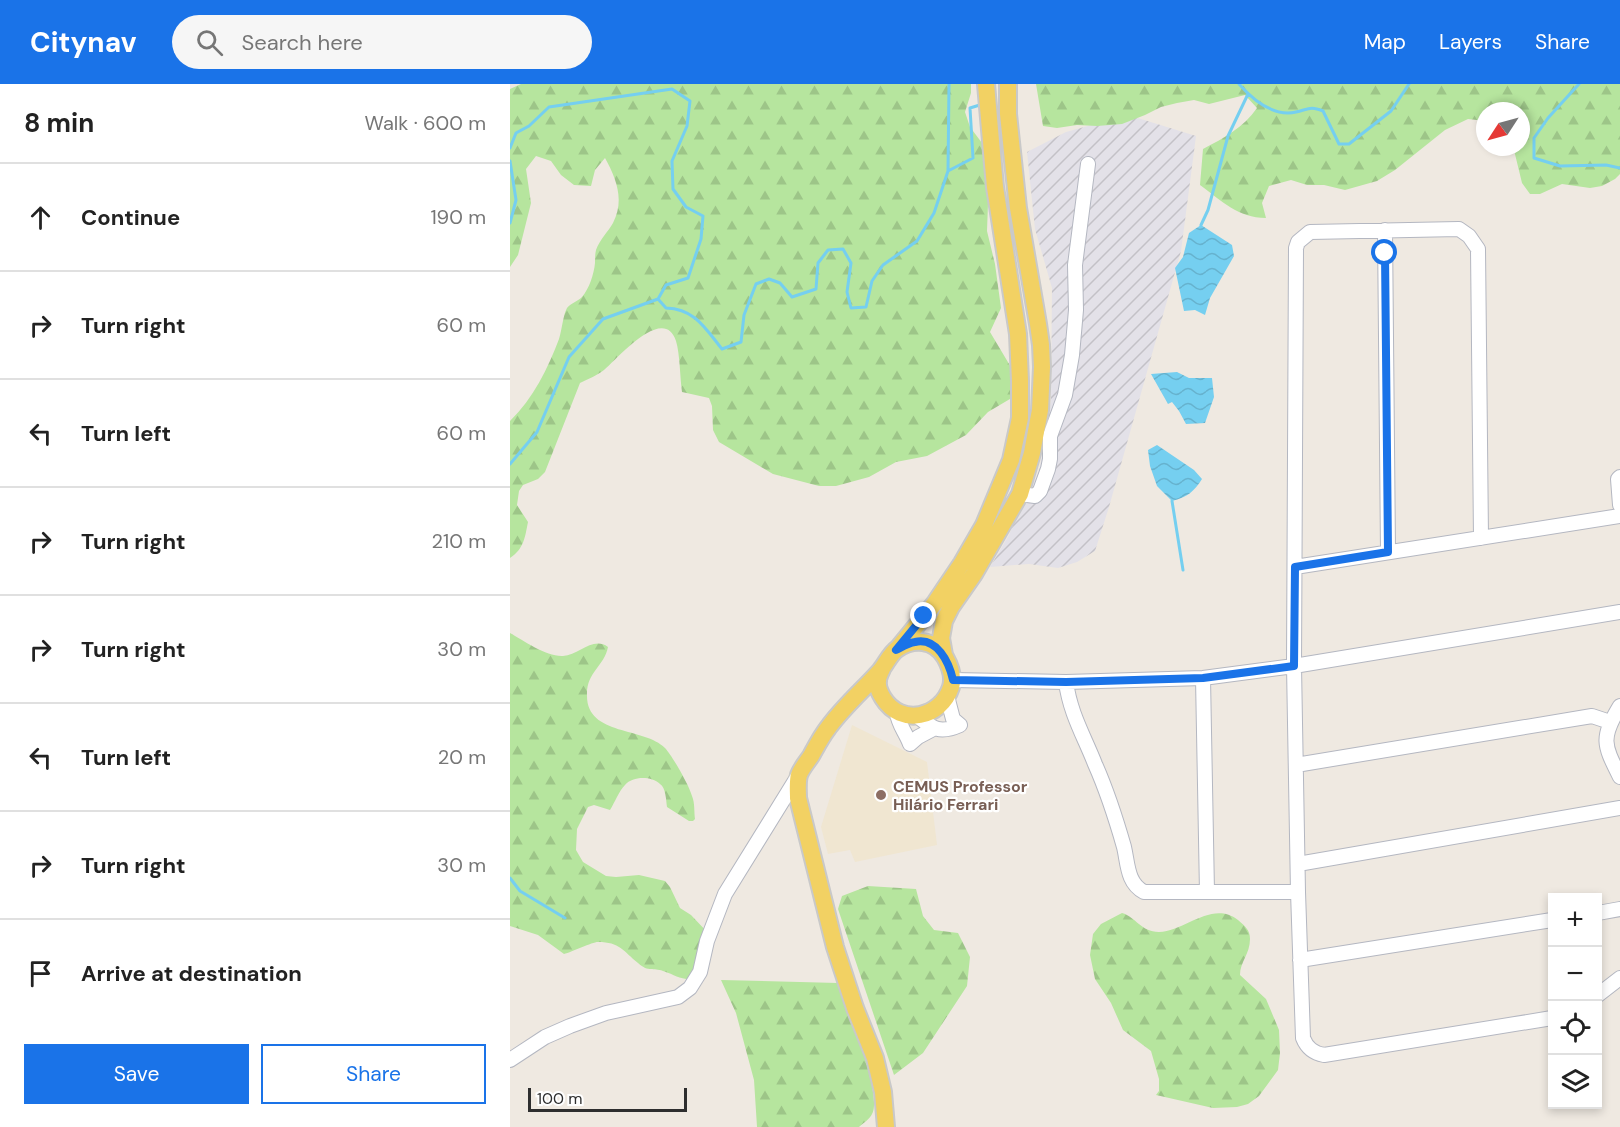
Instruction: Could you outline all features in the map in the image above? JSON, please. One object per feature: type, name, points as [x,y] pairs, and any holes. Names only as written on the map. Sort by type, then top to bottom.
[{"type":"main road","points":[[841,712],[863,703],[873,703],[904,715],[917,716],[937,707],[947,696],[953,680],[941,638],[947,614],[974,574],[1020,494],[1027,473],[1036,432],[1041,389],[1041,356],[1038,324],[1018,208],[1008,114],[1008,90]]},
{"type":"main road","points":[[886,1127],[881,1080],[835,947],[798,798],[799,776],[828,728],[882,669],[935,603],[962,563],[984,525],[1011,460],[1020,418],[1018,334],[995,187],[987,96]]},
{"type":"main road","points":[[896,650],[919,641],[932,644],[944,655]]},
{"type":"main road","points":[[882,669],[878,688],[894,710]]},
{"type":"street","points":[[1020,494],[1035,496],[1040,491],[1050,459],[1050,436],[1065,395],[1072,355],[1076,310],[1075,265],[1088,164]]},
{"type":"street","points":[[1481,538],[1478,249],[1469,236],[1459,229],[1310,232],[1298,242],[1296,248],[1294,666],[1303,1038],[1309,1048],[1324,1055],[1548,1019]]},
{"type":"street","points":[[1385,230],[1388,552]]},
{"type":"street","points":[[1620,477],[1618,479],[1620,505]]},
{"type":"street","points":[[1295,567],[1620,516]]},
{"type":"street","points":[[953,680],[1066,682],[1203,678],[1294,666],[1620,612]]},
{"type":"street","points":[[1203,678],[1207,892]]},
{"type":"street","points":[[1066,682],[1075,721],[1110,802],[1133,884],[1143,892],[1298,892]]},
{"type":"street","points":[[917,716],[944,731],[960,725],[953,719],[947,696]]},
{"type":"street","points":[[1620,706],[1610,722],[1607,736],[1608,751],[1620,777]]},
{"type":"street","points":[[894,710],[910,744],[935,728]]},
{"type":"street","points":[[1296,765],[1592,716],[1610,722]]},
{"type":"street","points":[[510,1060],[544,1037],[570,1026],[606,1013],[678,997],[690,988],[700,972],[707,941],[725,894],[799,776]]},
{"type":"street","points":[[1298,864],[1620,808]]},
{"type":"street","points":[[1602,912],[1620,909]]},
{"type":"street","points":[[1300,960],[1548,921]]},
{"type":"street","points":[[1602,992],[1620,978]]},
{"type":"shaded area","points":[[1128,115],[1196,136],[1181,251],[1109,507],[1095,551],[1077,562],[1058,568],[1029,564],[990,567],[1009,535],[1020,507],[1039,472],[1051,400],[1052,288],[1035,229],[1027,152],[1066,132]]},
{"type":"shaded area","name":"CEMUS Professor Hilário Ferrari","points":[[852,725],[927,762],[937,845],[855,862],[850,850],[828,854],[821,827]]},
{"type":"green space","points":[[521,84],[971,84],[971,93],[965,112],[970,127],[988,151],[987,231],[995,264],[1001,308],[990,332],[1021,384],[1015,396],[988,412],[966,435],[927,456],[896,462],[869,477],[836,486],[819,486],[773,474],[719,442],[713,430],[712,406],[709,398],[682,392],[677,346],[670,331],[662,328],[652,331],[630,346],[602,372],[580,383],[545,472],[538,479],[523,485],[519,491],[517,505],[528,522],[521,547],[510,558],[510,421],[526,403],[545,372],[559,339],[567,308],[582,297],[589,286],[596,250],[617,214],[619,198],[616,181],[605,158],[595,170],[591,186],[574,185],[561,175],[551,161],[536,156],[526,169],[531,203],[518,255],[510,267],[510,89]]},
{"type":"green space","points":[[1036,84],[1620,84],[1620,174],[1602,186],[1590,188],[1562,184],[1540,194],[1530,194],[1522,183],[1515,156],[1530,156],[1530,102],[1476,102],[1476,120],[1468,119],[1445,130],[1395,170],[1377,181],[1345,190],[1324,185],[1307,185],[1291,180],[1269,186],[1262,203],[1266,218],[1247,215],[1231,208],[1200,185],[1203,149],[1240,126],[1257,108],[1245,95],[1209,104],[1194,100],[1177,103],[1161,107],[1122,124],[1057,128],[1043,126]]},
{"type":"green space","points":[[510,633],[536,648],[557,656],[569,655],[591,645],[602,644],[608,647],[603,660],[589,681],[587,696],[590,709],[596,718],[606,724],[656,741],[665,748],[684,778],[694,802],[695,819],[693,821],[689,821],[667,807],[665,791],[656,781],[647,778],[637,779],[628,782],[623,787],[610,810],[594,805],[588,807],[577,829],[576,850],[583,862],[606,876],[639,875],[665,881],[680,908],[691,915],[709,934],[694,979],[681,978],[660,970],[645,968],[621,948],[605,942],[595,942],[564,954],[538,935],[510,926]]},
{"type":"green space","points":[[868,886],[916,889],[923,916],[934,930],[958,933],[970,957],[967,986],[923,1053],[894,1075],[838,909],[842,896]]},
{"type":"green space","points":[[1122,913],[1148,930],[1159,932],[1218,913],[1238,920],[1247,928],[1250,944],[1240,975],[1266,999],[1279,1030],[1280,1053],[1278,1070],[1259,1096],[1248,1104],[1213,1108],[1156,1095],[1159,1091],[1159,1079],[1151,1051],[1123,1030],[1111,1003],[1095,979],[1090,955],[1093,934],[1101,924]]},
{"type":"green space","points":[[721,980],[838,983],[856,1029],[873,1089],[874,1104],[870,1118],[859,1127],[757,1127],[754,1080],[736,1013]]},
{"type":"water","points":[[1201,225],[1232,245],[1234,256],[1210,298],[1205,315],[1195,310],[1184,311],[1175,268],[1183,257],[1189,233]]},
{"type":"water","points":[[1177,372],[1189,378],[1212,378],[1214,397],[1205,423],[1186,424],[1172,402],[1168,404],[1151,374]]},
{"type":"water","points":[[1157,445],[1194,470],[1202,479],[1186,496],[1172,501],[1157,486],[1150,466],[1148,450]]},
{"type":"waterway","points":[[948,171],[949,84]]},
{"type":"waterway","points":[[1239,84],[1257,101],[1272,110],[1288,113],[1312,108],[1323,111],[1339,144],[1349,144],[1391,111],[1409,84]]},
{"type":"waterway","points":[[1579,84],[1548,118],[1534,138],[1534,158],[1560,166],[1606,165],[1620,168]]},
{"type":"waterway","points":[[510,148],[516,133],[529,126],[549,107],[672,89],[690,101],[687,126],[672,161],[673,189],[686,207],[703,216],[701,239],[688,278],[666,285],[658,299],[666,308],[676,309],[692,316],[722,349],[741,342],[744,315],[756,284],[769,279],[780,283],[792,297],[816,289],[818,263],[828,250],[843,249],[851,263],[847,292],[851,308],[866,307],[872,281],[883,265],[917,241],[934,213],[948,171],[973,158],[970,108],[983,104]]},
{"type":"waterway","points":[[1201,225],[1208,210],[1228,136],[1248,94]]},
{"type":"waterway","points":[[510,161],[516,200],[510,223]]},
{"type":"waterway","points":[[510,464],[537,432],[569,357],[603,319],[658,299]]},
{"type":"waterway","points":[[1172,501],[1183,570]]},
{"type":"waterway","points":[[510,878],[520,891],[565,918]]},
{"type":"place","name":"CEMUS Professor Hilário Ferrari","points":[[881,795]]},
{"type":"route","points":[[924,616],[896,650],[919,641],[932,644],[944,655],[953,680],[1066,682],[1203,678],[1294,666],[1295,567],[1388,552],[1385,253]]}]
